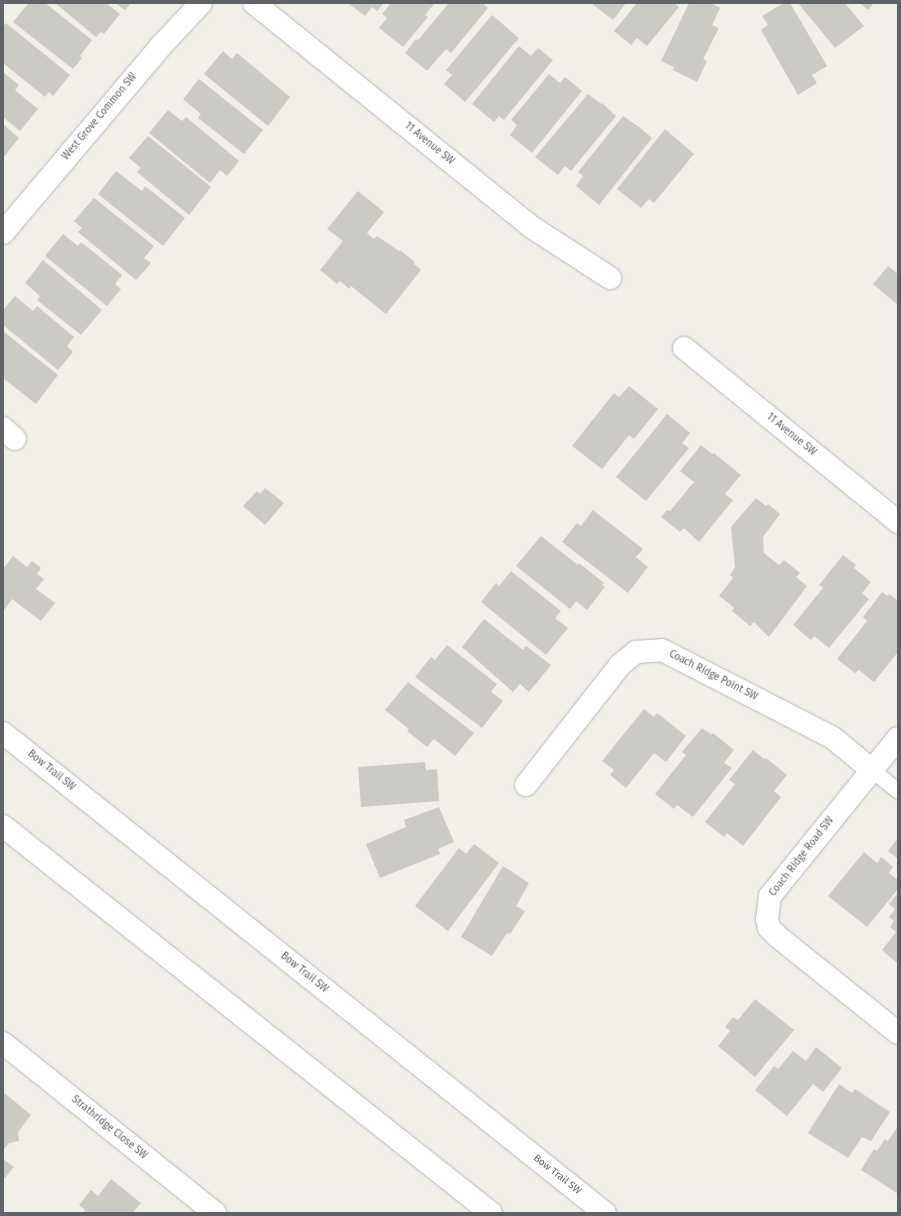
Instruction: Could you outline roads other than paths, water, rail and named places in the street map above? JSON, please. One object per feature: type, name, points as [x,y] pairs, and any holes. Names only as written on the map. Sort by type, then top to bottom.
[{"type":"street","name":"West Grove Common SW","points":[[3,233],[156,51],[200,3]]},
{"type":"street","name":"11 Avenue SW","points":[[254,3],[533,228],[610,278]]},
{"type":"street","name":"11 Avenue SW","points":[[684,348],[898,522]]},
{"type":"street","name":"Coach Ridge Point SW","points":[[526,785],[620,665],[636,652],[662,650],[834,738],[872,770]]},
{"type":"street","name":"Bow Trail SW","points":[[3,733],[605,1213]]},
{"type":"street","name":"Coach Ridge Road SW","points":[[898,738],[770,896],[767,919],[769,928],[777,936],[898,1033]]},
{"type":"street","points":[[3,826],[491,1213]]},
{"type":"street","name":"Strathridge Close SW","points":[[3,1043],[215,1213]]},
{"type":"lane","points":[[872,770],[898,791]]}]
